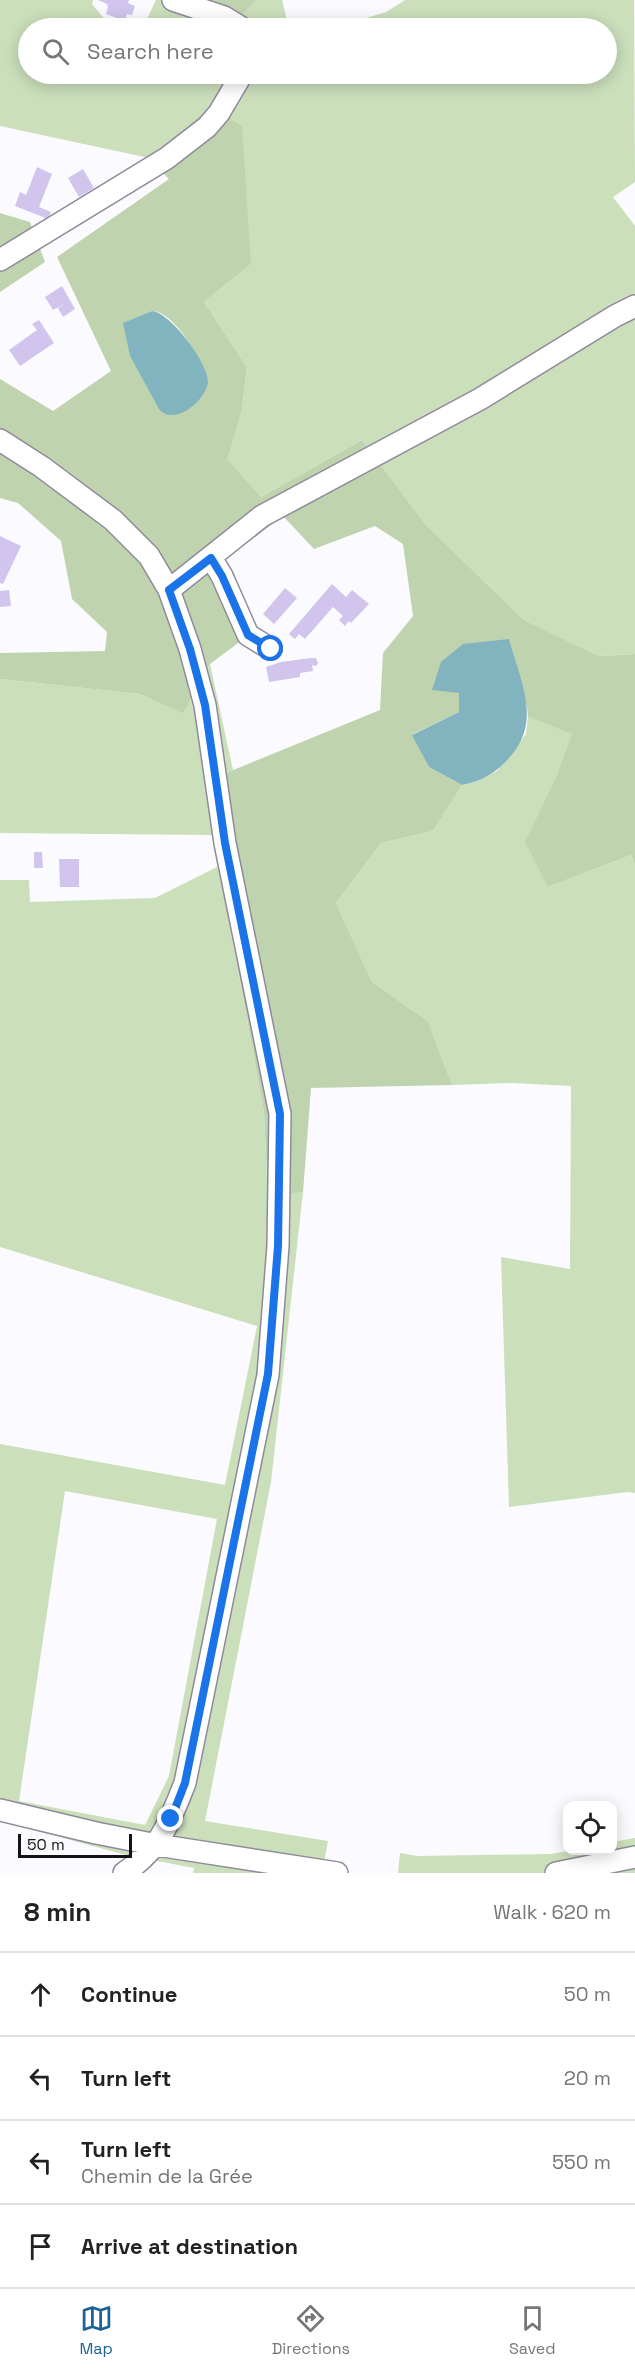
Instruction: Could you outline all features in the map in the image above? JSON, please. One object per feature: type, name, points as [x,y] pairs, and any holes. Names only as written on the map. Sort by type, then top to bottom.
[{"type":"street","points":[[173,0],[226,18]]},
{"type":"street","points":[[0,261],[167,158],[207,127],[219,113],[236,84]]},
{"type":"street","points":[[169,590],[262,516],[480,399],[635,306]]},
{"type":"street","points":[[0,440],[42,467],[113,520],[149,556],[169,590],[190,649],[205,705],[225,843],[280,1114],[278,1246],[268,1374],[185,1783],[171,1819],[156,1845],[141,1862],[124,1873]]},
{"type":"street","points":[[211,558],[222,576],[248,635],[271,649]]},
{"type":"street","points":[[0,1810],[156,1845],[240,1856],[337,1873]]},
{"type":"street","points":[[556,1873],[635,1857]]},
{"type":"green space","points":[[0,0],[93,0],[92,4],[104,18],[18,18],[18,84],[617,84],[617,18],[366,18],[386,12],[405,0],[634,0],[635,182],[613,197],[635,226],[635,654],[599,656],[524,620],[426,525],[362,440],[261,497],[226,459],[242,410],[247,367],[204,302],[251,264],[149,158],[0,126]]},
{"type":"green space","points":[[156,0],[186,0],[215,18],[148,18]]},
{"type":"green space","points":[[186,0],[256,0],[239,18],[214,18]]},
{"type":"green space","points":[[256,0],[282,0],[286,18],[239,18]]},
{"type":"green space","points":[[211,107],[242,126],[251,264],[204,302],[247,367],[242,410],[227,459],[261,497],[362,440],[426,525],[524,620],[599,656],[635,654],[635,864],[631,855],[548,887],[525,842],[555,780],[572,734],[528,717],[509,640],[459,693],[459,712],[413,734],[429,767],[462,785],[433,831],[381,843],[336,903],[372,982],[428,1021],[452,1085],[311,1088],[303,1192],[268,1198],[264,1113],[204,782],[380,710],[383,653],[413,616],[403,544],[375,526],[314,549],[283,516],[207,573],[242,640],[210,664],[183,714],[140,694],[0,679],[0,653],[105,651],[107,632],[72,599],[61,541],[18,503],[0,498],[0,379],[53,411],[111,371],[57,257],[169,179],[149,158]],"holes":[[[152,311],[160,313],[175,325],[204,368],[187,409],[169,415],[130,356],[124,323]]]},
{"type":"green space","points":[[0,213],[30,222],[45,262],[0,292]]},
{"type":"green space","points":[[210,664],[233,770],[204,782],[213,835],[0,833],[0,679],[140,694],[183,714]]},
{"type":"green space","points":[[528,717],[573,734],[555,780],[548,887],[631,855],[635,864],[635,1493],[627,1492],[509,1507],[501,1257],[570,1269],[571,1086],[513,1083],[452,1085],[428,1021],[372,982],[336,903],[381,843],[433,831],[462,785],[475,782],[497,771],[526,734]]},
{"type":"green space","points":[[219,866],[264,1113],[268,1198],[303,1192],[271,1482],[205,1821],[328,1841],[322,1873],[193,1873],[194,1868],[126,1855],[0,1821],[0,1444],[225,1485],[257,1326],[0,1247],[0,880],[29,880],[30,902],[155,898]],"holes":[[[65,1491],[217,1519],[169,1776],[145,1825],[19,1801]]]},
{"type":"green space","points":[[635,1838],[635,1873],[398,1873],[400,1853],[417,1856],[563,1852],[563,1855],[617,1855],[617,1841]]},
{"type":"water","points":[[152,311],[169,320],[178,329],[203,364],[207,375],[208,383],[201,397],[188,410],[173,415],[165,414],[159,409],[130,356],[123,323]]},
{"type":"water","points":[[509,639],[526,700],[525,730],[519,744],[499,768],[482,779],[462,785],[429,767],[412,735],[459,712],[459,693],[432,690],[441,662],[463,644]]},
{"type":"building","points":[[98,0],[129,0],[128,3],[135,6],[132,15],[127,14],[126,18],[117,18],[106,14],[107,4]]},
{"type":"building","points":[[37,167],[52,174],[39,207],[51,212],[48,219],[15,206],[20,192],[26,195]]},
{"type":"building","points":[[83,169],[94,188],[79,197],[68,178]]},
{"type":"building","points":[[62,286],[75,309],[63,317],[58,308],[66,303],[53,310],[45,297]]},
{"type":"building","points":[[39,320],[54,343],[20,366],[9,350],[37,330],[32,324]]},
{"type":"building","points":[[0,536],[21,546],[3,584],[0,583]]},
{"type":"building","points":[[332,584],[346,597],[352,590],[369,604],[351,623],[349,621],[345,626],[339,620],[343,616],[333,607],[305,639],[299,634],[295,639],[289,634]]},
{"type":"building","points":[[285,588],[297,598],[274,624],[263,614]]},
{"type":"building","points":[[9,590],[11,606],[0,607],[0,591]]},
{"type":"building","points":[[316,658],[318,663],[316,666],[312,665],[313,671],[300,673],[300,677],[269,682],[266,667],[281,662]]},
{"type":"building","points":[[34,852],[42,852],[43,868],[34,868]]},
{"type":"building","points":[[59,859],[79,859],[79,887],[60,887]]},
{"type":"route","points":[[171,1819],[185,1783],[268,1374],[278,1246],[280,1114],[225,843],[205,705],[190,649],[169,590],[211,558],[222,576],[248,635],[271,649]]}]
